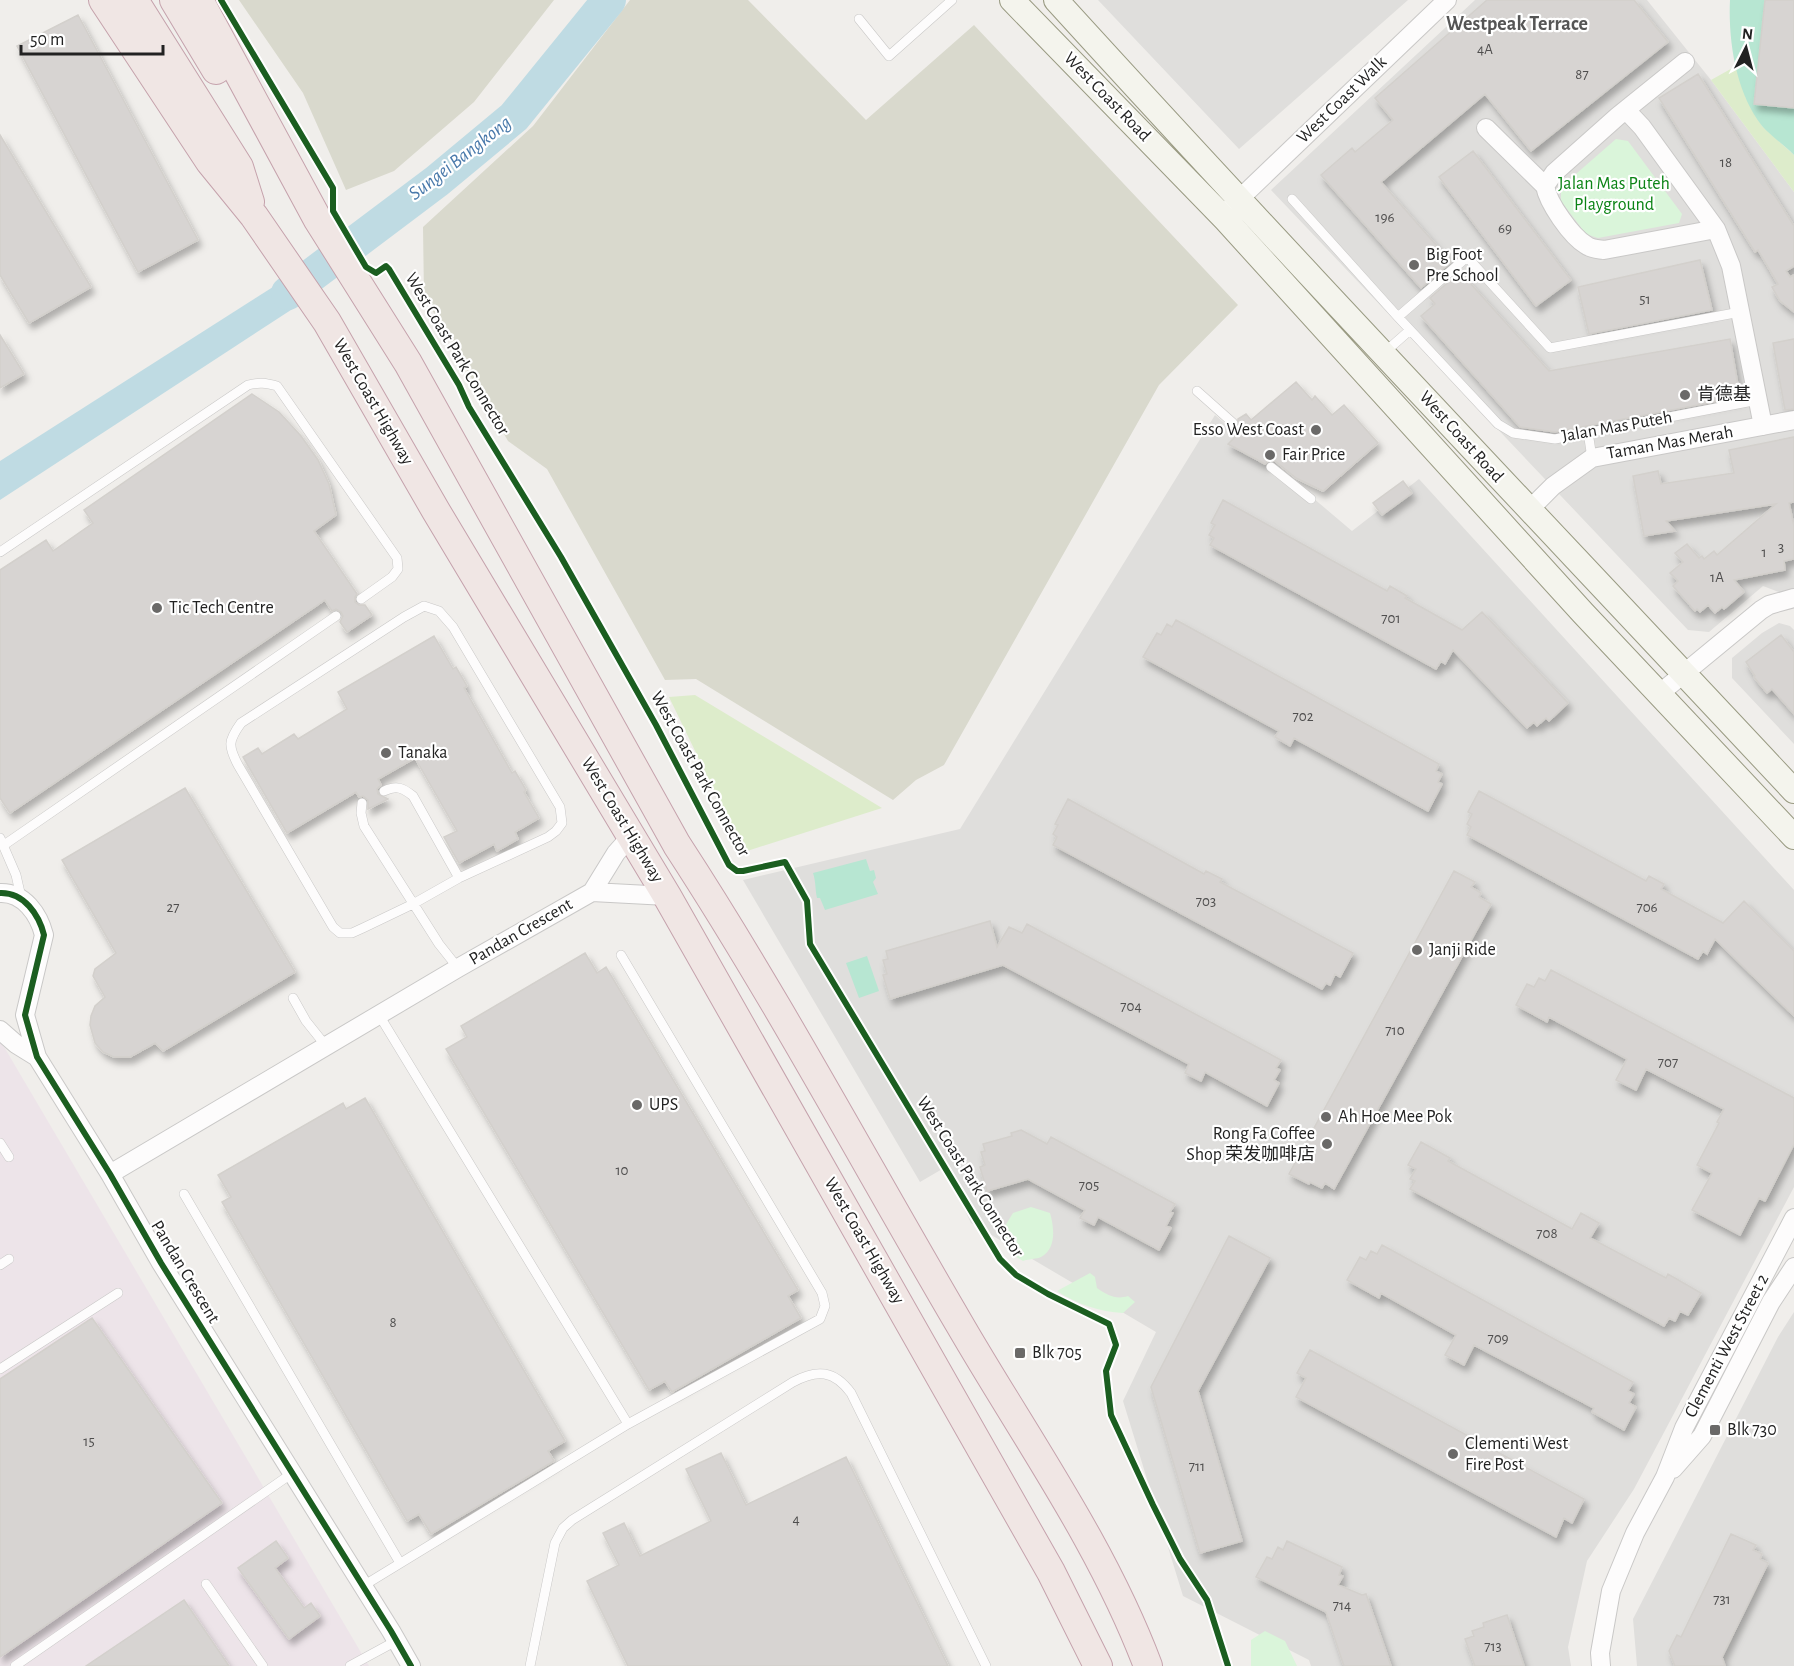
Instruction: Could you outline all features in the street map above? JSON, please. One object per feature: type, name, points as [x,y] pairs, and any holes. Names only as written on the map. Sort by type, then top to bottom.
[{"type":"highway","name":"West Coast Highway","points":[[103,0],[210,162],[254,216],[327,322],[436,511],[667,896],[1052,1572],[1098,1666]]},
{"type":"highway","points":[[134,0],[239,166],[254,216]]},
{"type":"highway","points":[[174,0],[286,183],[314,212]]},
{"type":"highway","name":"West Coast Highway","points":[[199,0],[314,212],[413,373],[677,845],[804,1054],[983,1364],[1098,1555],[1135,1630],[1148,1666]]},
{"type":"highway","points":[[870,1251],[881,1253],[891,1250],[901,1238],[903,1227]]},
{"type":"main road","name":"West Coast Road","points":[[1012,0],[1132,121],[1184,178],[1232,210],[1383,353],[1794,791]]},
{"type":"main road","name":"West Coast Road","points":[[1056,0],[1150,104],[1232,210],[1414,427],[1659,694],[1794,837]]},
{"type":"main road","points":[[1132,121],[1150,104]]},
{"type":"main road","points":[[1414,427],[1427,419],[1433,406]]},
{"type":"street","name":"West Coast Walk","points":[[1232,210],[1447,0]]},
{"type":"street","points":[[1545,186],[1554,172],[1685,62]]},
{"type":"street","points":[[1626,110],[1642,127],[1716,229],[1731,266],[1763,426]]},
{"type":"street","points":[[1486,128],[1545,186],[1551,203],[1578,240],[1589,247],[1604,250],[1716,229]]},
{"type":"street","name":"Taman Mas Merah","points":[[1529,510],[1553,486],[1592,458],[1794,420]]},
{"type":"street","points":[[1659,694],[1741,624],[1761,610],[1782,600],[1794,598]]},
{"type":"street","name":"Pandan Crescent","points":[[110,1174],[458,968],[592,892],[616,853],[632,836]]},
{"type":"street","name":"Pandan Crescent","points":[[592,892],[667,896]]},
{"type":"street","points":[[0,893],[21,897]]},
{"type":"street","name":"Pandan Crescent","points":[[21,897],[41,922],[44,935],[26,1016],[37,1057],[110,1174],[161,1263],[411,1666]]},
{"type":"street","name":"Pandan Crescent","points":[[0,1030],[16,1044],[37,1057]]},
{"type":"street","name":"Clementi West Street 2","points":[[1601,1666],[1600,1653],[1611,1591],[1635,1533],[1665,1478],[1684,1428],[1794,1218]]},
{"type":"street","name":"Clementi West Street 2","points":[[1665,1478],[1702,1436],[1771,1302],[1794,1266]]},
{"type":"lane","points":[[859,19],[889,56],[952,0]]},
{"type":"lane","name":"Jalan Mas Puteh","points":[[1292,199],[1498,424],[1513,433],[1555,439],[1758,400]]},
{"type":"lane","points":[[1398,316],[1467,257],[1551,348],[1740,312]]},
{"type":"lane","points":[[1383,353],[1410,330]]},
{"type":"lane","points":[[0,552],[248,385],[267,383],[277,386],[397,558],[398,569],[392,577],[361,599]]},
{"type":"lane","points":[[1197,391],[1233,423]]},
{"type":"lane","points":[[1588,432],[1592,458]]},
{"type":"lane","points":[[1271,467],[1311,499]]},
{"type":"lane","points":[[424,606],[439,611],[453,627],[560,807],[562,823],[548,837],[459,878],[413,904],[352,933],[340,933],[327,917],[230,749],[232,736],[241,723],[424,606]]},
{"type":"lane","points":[[21,897],[16,875],[2,841],[336,616]]},
{"type":"lane","points":[[384,791],[398,787],[404,788],[413,796],[459,878]]},
{"type":"lane","points":[[362,803],[361,813],[364,826],[413,904],[458,968]]},
{"type":"lane","points":[[363,1586],[628,1424],[820,1319],[825,1306],[822,1293],[621,955]]},
{"type":"lane","points":[[293,998],[326,1046]]},
{"type":"lane","points":[[379,1015],[628,1424]]},
{"type":"lane","points":[[0,1143],[9,1157]]},
{"type":"lane","points":[[184,1194],[400,1563]]},
{"type":"lane","points":[[0,1265],[9,1260]]},
{"type":"lane","points":[[0,1370],[118,1293]]},
{"type":"lane","points":[[530,1666],[555,1543],[563,1528],[793,1382],[805,1375],[817,1372],[833,1376],[843,1382],[851,1393],[986,1666]]},
{"type":"lane","points":[[15,1666],[291,1474]]},
{"type":"lane","points":[[206,1584],[263,1666]]},
{"type":"lane","points":[[350,1666],[396,1641]]},
{"type":"shaded area","points":[[239,0],[554,0],[474,102],[394,171],[346,190],[303,93]]},
{"type":"shaded area","points":[[630,0],[748,0],[866,120],[974,25],[1238,305],[1159,385],[944,765],[916,780],[893,800],[696,679],[665,680],[547,469],[508,441],[424,296],[423,227],[533,126]]},
{"type":"shaded area","points":[[1098,0],[1408,0],[1239,149]]},
{"type":"shaded area","points":[[1475,0],[1647,0],[1711,80],[1794,192],[1794,598],[1763,586],[1709,632],[1688,630],[1271,190]]},
{"type":"shaded area","points":[[1215,415],[1352,531],[1419,479],[1794,890],[1794,1187],[1634,1489],[1587,1561],[1568,1647],[1571,1666],[1311,1666],[1309,1660],[1183,1596],[1123,1401],[1156,1332],[971,1223],[944,1168],[920,1182],[743,880],[960,829]]},
{"type":"shaded area","points":[[1779,623],[1790,626],[1794,630],[1794,744],[1732,678],[1732,658],[1762,633]]},
{"type":"shaded area","points":[[0,1040],[369,1666],[0,1666]]},
{"type":"shaded area","points":[[1794,1312],[1794,1666],[1637,1666],[1633,1619],[1778,1337]]},
{"type":"green space","points":[[1730,0],[1765,0],[1754,103],[1794,108],[1794,155],[1762,126],[1746,98],[1732,49]]},
{"type":"green space","points":[[1736,66],[1746,98],[1762,126],[1794,155],[1794,192],[1711,80]]},
{"type":"green space","name":"Jalan Mas Puteh Playground","points":[[1616,139],[1628,141],[1682,214],[1679,223],[1598,238],[1586,234],[1561,201],[1561,187]]},
{"type":"green space","points":[[695,695],[882,808],[744,852],[669,697]]},
{"type":"green space","points":[[866,859],[870,871],[874,870],[876,878],[873,882],[878,894],[825,910],[820,898],[817,898],[813,873]]},
{"type":"green space","points":[[867,956],[879,991],[859,998],[846,963]]},
{"type":"green space","points":[[1031,1207],[1050,1213],[1053,1237],[1046,1253],[1039,1258],[1023,1261],[1008,1252],[1003,1237],[1005,1226],[1013,1213]]},
{"type":"green space","points":[[1090,1273],[1095,1277],[1097,1288],[1101,1291],[1116,1297],[1128,1296],[1135,1302],[1123,1313],[1106,1311],[1089,1307],[1057,1291]]},
{"type":"green space","points":[[1265,1631],[1285,1641],[1297,1666],[1251,1666],[1251,1640]]},
{"type":"water","points":[[284,280],[294,308],[0,500],[0,461]]},
{"type":"building","points":[[1487,0],[1634,0],[1668,42],[1531,151],[1485,94],[1381,182],[1451,262],[1421,288],[1321,175],[1352,148],[1355,152],[1393,120],[1375,98]]},
{"type":"building","points":[[1765,0],[1794,0],[1794,108],[1754,104]]},
{"type":"building","points":[[78,15],[198,240],[138,272],[17,46]]},
{"type":"building","points":[[1698,74],[1794,226],[1794,266],[1786,271],[1790,277],[1794,275],[1794,312],[1780,301],[1772,287],[1778,284],[1758,250],[1755,252],[1659,98]]},
{"type":"building","points":[[0,135],[91,287],[29,323],[0,275]]},
{"type":"building","points":[[1473,151],[1571,280],[1536,306],[1439,177]]},
{"type":"building","points":[[1700,260],[1712,310],[1589,334],[1578,287]]},
{"type":"building","points":[[1460,272],[1549,371],[1730,339],[1740,397],[1555,432],[1520,427],[1421,316],[1435,304],[1430,298]]},
{"type":"building","points":[[0,335],[24,374],[0,388]]},
{"type":"building","points":[[1794,339],[1794,409],[1785,410],[1773,343]]},
{"type":"building","name":"Esso West Coast","points":[[1296,382],[1312,400],[1315,396],[1332,415],[1344,405],[1378,443],[1323,491],[1296,478],[1275,461],[1265,464],[1228,444],[1237,435],[1232,430],[1238,427],[1238,419],[1246,414],[1251,420]]},
{"type":"building","name":"Tic Tech Centre","points":[[252,394],[279,412],[301,436],[318,460],[329,484],[336,515],[314,531],[357,594],[355,602],[365,605],[372,615],[347,632],[340,622],[343,616],[341,612],[336,609],[332,611],[325,600],[10,813],[0,798],[0,570],[46,540],[53,551],[93,523],[84,510]]},
{"type":"building","points":[[1794,437],[1794,502],[1789,503],[1794,526],[1794,559],[1784,561],[1785,570],[1734,580],[1744,592],[1724,609],[1722,607],[1715,613],[1708,605],[1700,612],[1697,609],[1695,611],[1673,586],[1678,581],[1670,573],[1683,562],[1675,553],[1687,544],[1699,558],[1702,556],[1704,559],[1714,551],[1717,555],[1776,504],[1666,521],[1675,531],[1644,536],[1633,476],[1658,471],[1661,484],[1734,473],[1729,450]]},
{"type":"building","points":[[1403,481],[1412,493],[1382,515],[1373,503]]},
{"type":"building","points":[[1223,500],[1387,591],[1390,586],[1407,596],[1405,598],[1462,630],[1482,612],[1568,703],[1549,721],[1546,718],[1537,726],[1534,722],[1527,728],[1453,650],[1445,664],[1441,661],[1436,669],[1210,545],[1214,538],[1209,535],[1215,525],[1211,523]]},
{"type":"building","points":[[1176,620],[1439,764],[1436,771],[1442,774],[1438,782],[1442,784],[1428,811],[1294,738],[1290,746],[1275,737],[1279,731],[1143,657],[1157,633],[1161,635],[1167,624],[1172,627]]},
{"type":"building","points":[[1781,635],[1794,652],[1794,714],[1772,689],[1767,693],[1746,662]]},
{"type":"building","name":"Tanaka","points":[[434,636],[453,669],[456,667],[467,686],[464,688],[512,773],[515,771],[526,790],[524,792],[539,818],[515,832],[518,839],[497,851],[494,844],[459,863],[444,837],[457,831],[415,758],[378,779],[381,785],[377,789],[378,794],[388,799],[368,809],[368,800],[363,796],[359,797],[356,792],[287,833],[243,757],[258,748],[262,754],[294,734],[298,739],[347,709],[338,692]]},
{"type":"building","points":[[185,788],[295,972],[163,1051],[155,1043],[130,1057],[114,1057],[103,1052],[95,1043],[90,1025],[95,1006],[105,997],[93,976],[95,969],[116,953],[62,860]]},
{"type":"building","points":[[1479,791],[1646,881],[1649,876],[1664,884],[1661,889],[1723,923],[1744,901],[1794,951],[1794,1016],[1715,939],[1707,954],[1703,951],[1698,959],[1467,835],[1471,827],[1467,824],[1472,814],[1468,812]]},
{"type":"building","points":[[1068,799],[1204,874],[1206,871],[1222,879],[1220,882],[1353,953],[1340,977],[1335,974],[1330,985],[1326,983],[1322,989],[1053,845],[1057,837],[1053,834],[1058,825],[1055,824]]},
{"type":"building","points":[[1454,871],[1475,882],[1471,887],[1481,893],[1479,897],[1491,904],[1334,1189],[1325,1183],[1322,1188],[1310,1182],[1309,1184],[1289,1174]]},
{"type":"building","points":[[990,921],[997,947],[1009,927],[1022,933],[1027,924],[1281,1060],[1276,1068],[1280,1070],[1274,1080],[1279,1083],[1267,1106],[1205,1072],[1201,1081],[1185,1073],[1189,1064],[1003,965],[890,999],[883,975],[887,974],[883,960],[888,959],[886,951]]},
{"type":"building","points":[[585,953],[597,973],[606,967],[798,1290],[788,1296],[801,1318],[672,1392],[665,1381],[649,1390],[446,1049],[467,1037],[461,1026]]},
{"type":"building","points":[[1551,970],[1794,1098],[1794,1144],[1765,1201],[1759,1198],[1740,1235],[1692,1210],[1712,1173],[1697,1165],[1724,1109],[1646,1069],[1636,1090],[1616,1080],[1627,1059],[1549,1017],[1547,1022],[1516,1005],[1527,984],[1534,987],[1539,978],[1545,981]]},
{"type":"building","points":[[365,1098],[565,1441],[548,1451],[554,1461],[431,1534],[419,1514],[407,1521],[222,1202],[231,1197],[218,1175],[343,1103],[346,1109]]},
{"type":"building","points":[[1021,1130],[1047,1144],[1051,1137],[1175,1204],[1166,1226],[1171,1228],[1159,1250],[1098,1217],[1094,1225],[1080,1218],[1085,1210],[1028,1179],[987,1191],[980,1167],[985,1165],[981,1152],[985,1151],[983,1144],[1012,1136],[1011,1133]]},
{"type":"building","points":[[1421,1142],[1450,1158],[1448,1161],[1572,1229],[1581,1213],[1599,1223],[1590,1238],[1666,1278],[1668,1274],[1701,1293],[1688,1315],[1680,1311],[1675,1321],[1669,1318],[1664,1326],[1410,1189],[1415,1181],[1410,1179],[1416,1169],[1408,1165]]},
{"type":"building","points":[[1229,1236],[1270,1258],[1198,1391],[1242,1541],[1200,1553],[1151,1387]]},
{"type":"building","points":[[1382,1245],[1633,1382],[1628,1391],[1634,1394],[1629,1403],[1636,1407],[1624,1430],[1592,1412],[1594,1408],[1474,1345],[1464,1365],[1445,1355],[1456,1335],[1381,1293],[1379,1298],[1347,1280],[1360,1257],[1366,1260],[1371,1251],[1377,1254]]},
{"type":"building","points":[[92,1318],[222,1503],[0,1657],[0,1379]]},
{"type":"building","points":[[1310,1350],[1584,1499],[1572,1523],[1564,1518],[1556,1537],[1296,1397],[1306,1378],[1297,1373]]},
{"type":"building","points":[[721,1453],[746,1505],[846,1457],[948,1666],[628,1666],[587,1581],[619,1565],[603,1533],[624,1523],[640,1556],[711,1521],[686,1469]]},
{"type":"building","points":[[1731,1534],[1756,1545],[1753,1550],[1762,1554],[1760,1559],[1768,1563],[1722,1657],[1725,1666],[1675,1666],[1669,1651],[1677,1635],[1681,1637]]},
{"type":"building","points":[[276,1541],[288,1558],[275,1568],[304,1608],[311,1603],[320,1616],[289,1639],[238,1568]]},
{"type":"building","points":[[1287,1541],[1342,1567],[1339,1575],[1343,1576],[1338,1585],[1362,1595],[1366,1594],[1391,1666],[1344,1666],[1326,1612],[1256,1577],[1267,1557],[1272,1559],[1278,1547],[1283,1550]]},
{"type":"building","points":[[184,1600],[229,1666],[86,1666]]},
{"type":"building","points":[[1507,1615],[1524,1666],[1475,1666],[1465,1639],[1474,1636],[1472,1631],[1484,1627],[1483,1623]]},
{"type":"waterway","name":"Sungei Bangkong","points":[[288,293],[437,181],[514,117],[609,0]]},
{"type":"cycle path","name":"West Coast Park Connector","points":[[221,0],[333,188],[333,211],[366,267],[376,273],[386,266],[389,269],[459,385],[469,407],[561,557],[656,725],[729,865],[737,871],[743,871],[785,862],[807,901],[810,944],[1000,1259],[1016,1275],[1048,1294],[1109,1324],[1116,1345],[1106,1371],[1111,1415],[1180,1559],[1207,1600],[1228,1666]]},
{"type":"cycle path","points":[[0,893],[16,896],[29,906],[44,935],[25,1015],[37,1057],[110,1174],[161,1263],[411,1666]]},
{"type":"place","name":"Big Foot Pre School","points":[[1414,265]]},
{"type":"place","name":"肯德基","points":[[1685,395]]},
{"type":"place","name":"Esso West Coast","points":[[1316,430]]},
{"type":"place","name":"Fair Price","points":[[1270,455]]},
{"type":"place","name":"Tic Tech Centre","points":[[157,608]]},
{"type":"place","name":"Tanaka","points":[[386,753]]},
{"type":"place","name":"Janji Ride","points":[[1417,950]]},
{"type":"place","name":"UPS","points":[[637,1105]]},
{"type":"place","name":"Ah Hoe Mee Pok","points":[[1326,1117]]},
{"type":"place","name":"Rong Fa Coffee Shop 荣发咖啡店","points":[[1327,1144]]},
{"type":"place","name":"Blk 705","points":[[1020,1353]]},
{"type":"place","name":"Blk 730","points":[[1715,1430]]},
{"type":"place","name":"Clementi West Fire Post","points":[[1453,1454]]},
{"type":"district","name":"Westpeak Terrace","points":[[1517,24]]}]
